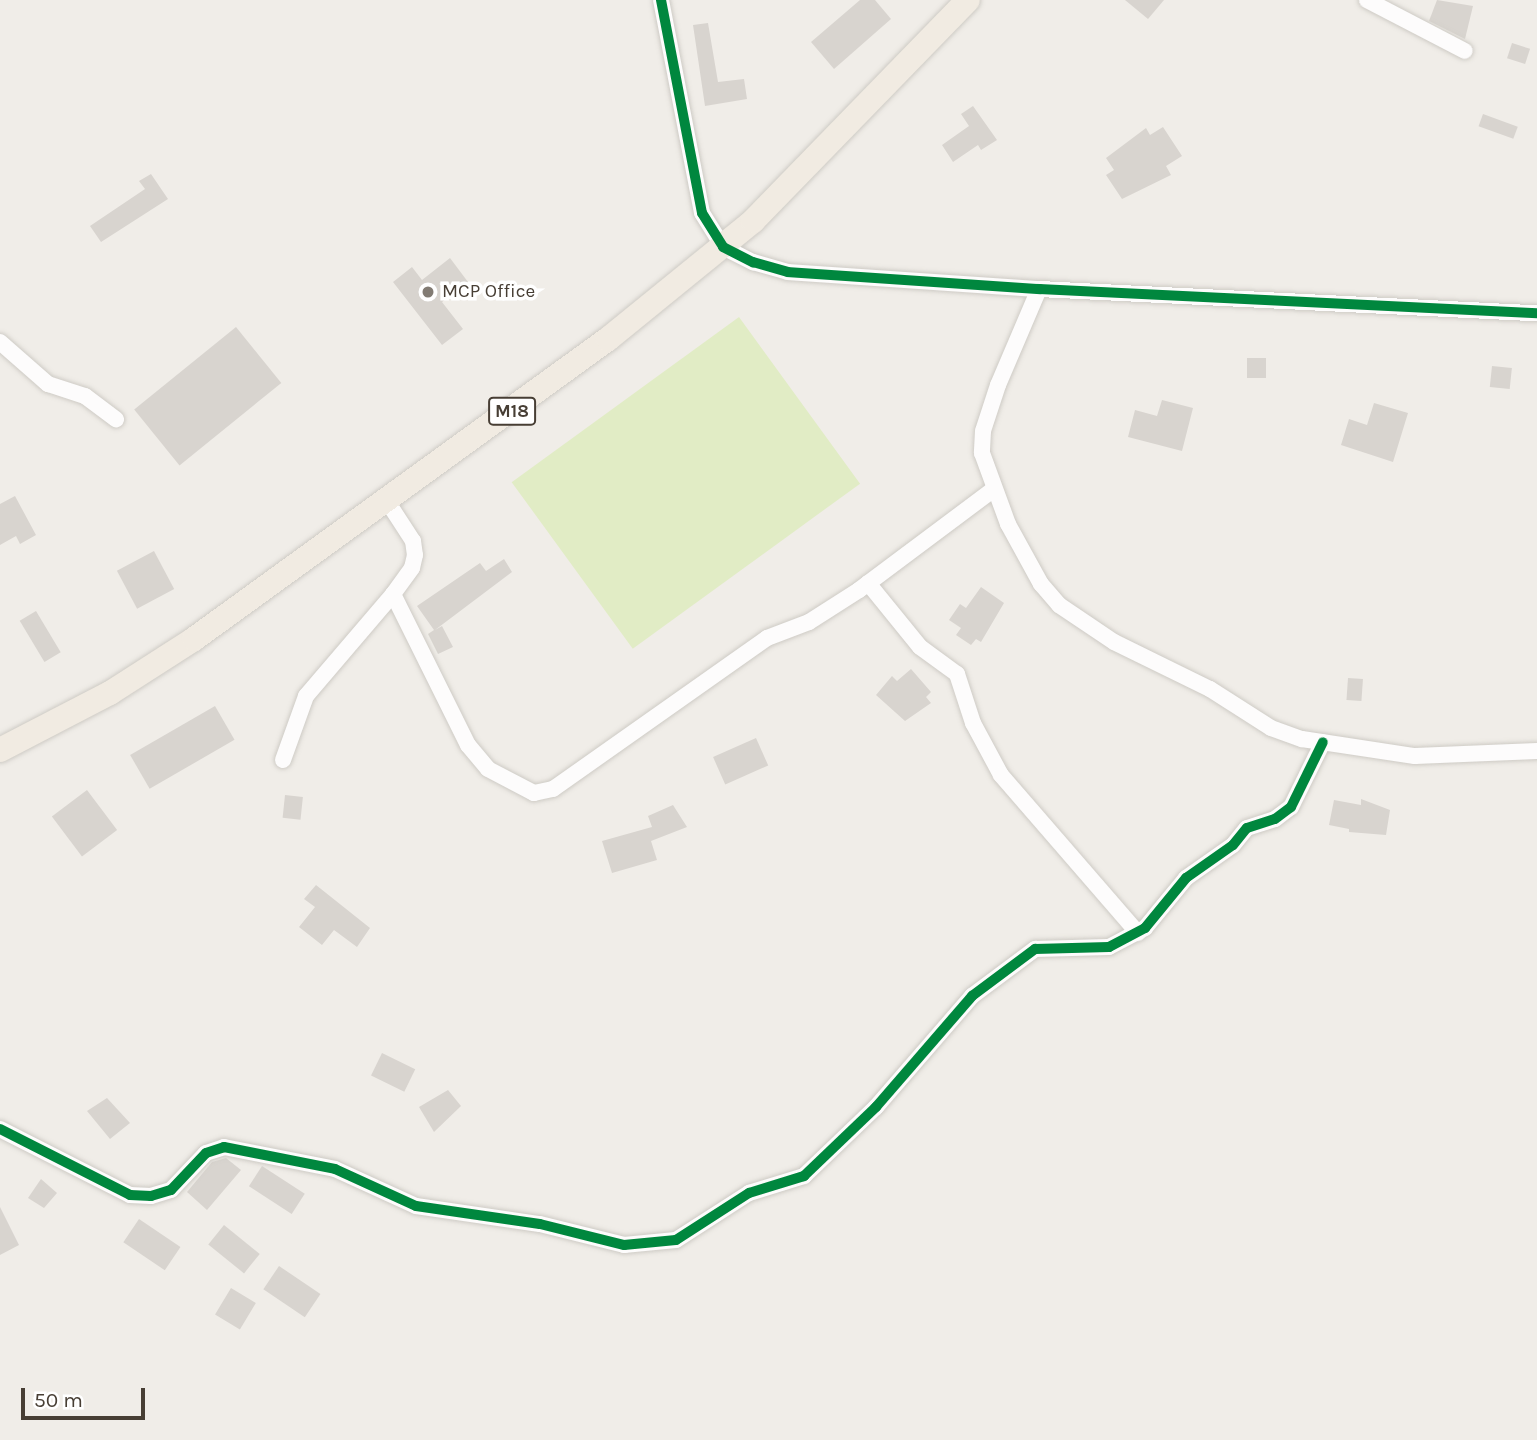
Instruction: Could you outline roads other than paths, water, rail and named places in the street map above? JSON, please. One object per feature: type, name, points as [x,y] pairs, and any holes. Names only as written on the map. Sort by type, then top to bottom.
[{"type":"main road","name":"M18","points":[[0,750],[110,693],[155,664],[608,339],[723,247],[968,0]]},
{"type":"street","points":[[661,0],[702,213],[723,247],[753,262],[788,272],[1039,289],[1537,313]]},
{"type":"street","points":[[1367,0],[1465,51]]},
{"type":"street","points":[[1039,289],[983,431],[982,453],[994,489],[1032,569],[1059,605],[1114,642],[1210,689],[1271,728],[1323,742],[1415,756],[1537,751]]},
{"type":"street","points":[[0,342],[48,384],[85,396],[116,419]]},
{"type":"street","points":[[393,594],[468,744],[488,769],[534,793],[553,789],[768,638],[809,622],[868,583],[994,489]]},
{"type":"street","points":[[283,760],[306,696],[412,568],[415,555],[413,541],[387,500]]},
{"type":"street","points":[[868,583],[920,647],[957,674],[973,723],[1001,775],[1138,933]]},
{"type":"street","points":[[0,1129],[130,1195],[151,1196],[171,1190],[206,1153],[224,1147],[335,1168],[416,1206],[540,1224],[601,1241],[655,1245],[694,1231],[749,1193],[804,1176],[876,1107],[966,1003],[1035,948],[1109,947],[1138,933],[1186,878],[1233,845],[1247,828],[1275,819],[1291,807],[1323,742]]},
{"type":"place","name":"MCP Office","points":[[428,292]]}]
